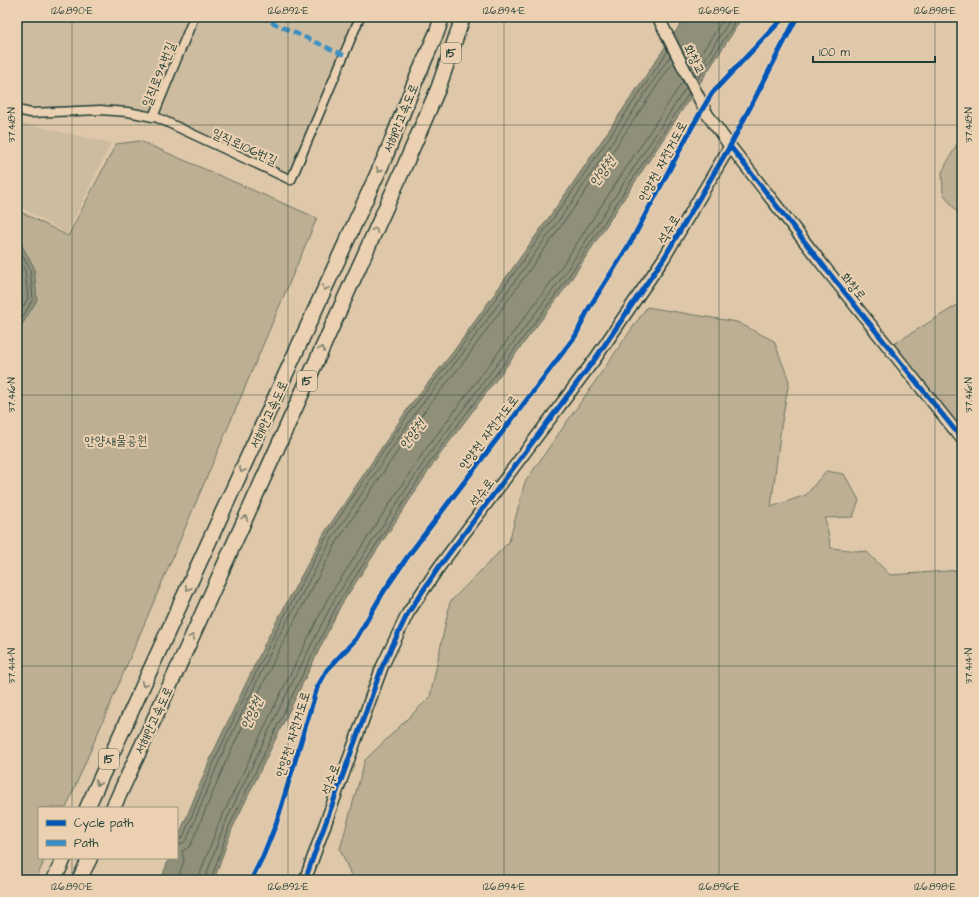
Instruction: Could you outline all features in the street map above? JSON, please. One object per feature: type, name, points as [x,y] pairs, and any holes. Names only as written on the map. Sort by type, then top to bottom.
[{"type":"highway","points":[[415,82],[433,17]]},
{"type":"highway","name":"서해안고속도로","points":[[87,807],[386,154],[442,17]]},
{"type":"highway","name":"서해안고속도로","points":[[113,807],[176,672],[405,164],[438,88],[463,17]]},
{"type":"highway","points":[[438,88],[471,17]]},
{"type":"highway","points":[[54,880],[64,859]]},
{"type":"highway","points":[[80,880],[90,859]]},
{"type":"street","name":"일직로94번길","points":[[153,118],[194,17]]},
{"type":"street","name":"일직로106번길","points":[[17,110],[31,113],[100,110],[128,112],[158,118],[290,180],[360,17]]},
{"type":"street","name":"화창교","points":[[658,17],[707,114],[730,146]]},
{"type":"street","name":"화창로","points":[[730,146],[962,439]]},
{"type":"street","name":"석수로","points":[[305,880],[382,667],[408,613],[439,567],[595,359],[664,258],[730,146]]},
{"type":"shaded area","points":[[17,17],[360,17],[291,180],[166,122],[128,112],[17,110]]},
{"type":"shaded area","points":[[17,122],[111,143],[67,234],[17,205]]},
{"type":"green space","points":[[962,135],[962,219],[943,193],[942,172]]},
{"type":"green space","name":"안양새물공원","points":[[140,141],[317,218],[66,807],[38,807],[38,859],[45,859],[36,880],[17,880],[17,210],[68,236],[116,144]]},
{"type":"green space","points":[[962,302],[962,436],[922,384],[894,344]]},
{"type":"green space","points":[[647,307],[737,322],[774,341],[789,381],[781,427],[771,507],[806,495],[826,471],[844,474],[859,500],[853,517],[825,518],[831,548],[867,552],[890,575],[962,570],[962,880],[353,880],[340,849],[365,760],[430,697],[450,602],[509,542],[525,482]]},
{"type":"water","name":"안양천","points":[[684,17],[742,17],[566,287],[435,461],[341,605],[232,829],[214,880],[161,880],[169,859],[178,859],[178,838],[212,755],[267,639],[325,532],[411,404],[453,352],[569,189]]},
{"type":"water","points":[[17,240],[20,242],[34,267],[37,300],[17,333]]},
{"type":"marked path","points":[[260,17],[344,55]]},
{"type":"cycle path","name":"안양천 자전거도로","points":[[251,880],[276,824],[317,688],[327,670],[356,639],[384,591],[408,556],[576,335],[589,308],[632,240],[692,127],[712,93],[784,17]]},
{"type":"cycle path","points":[[305,880],[382,667],[408,613],[439,567],[595,359],[664,258],[730,146],[797,17]]},
{"type":"cycle path","points":[[730,146],[962,439]]}]
